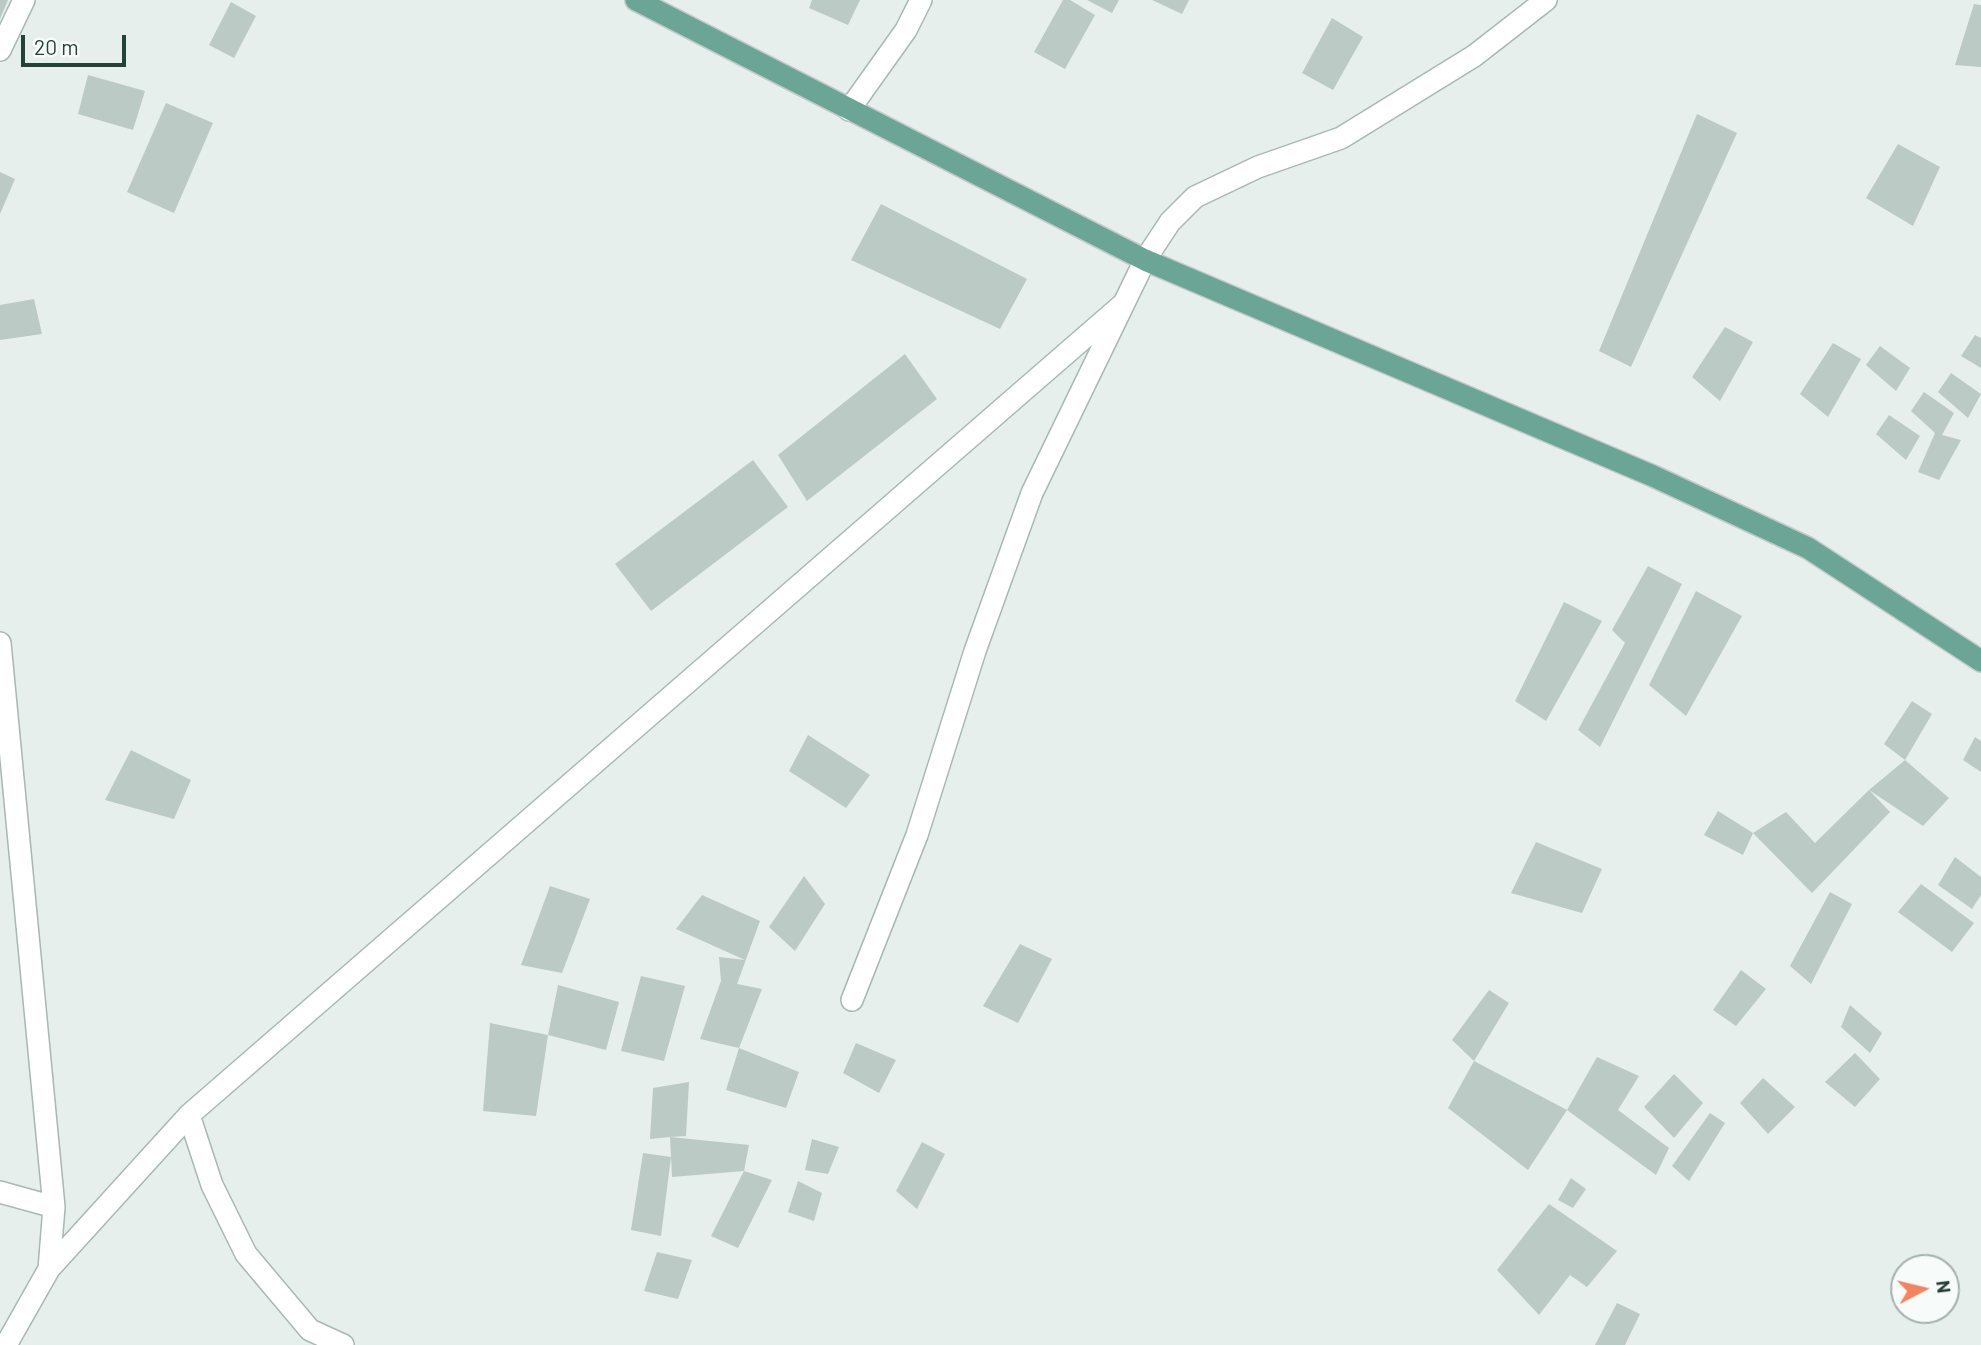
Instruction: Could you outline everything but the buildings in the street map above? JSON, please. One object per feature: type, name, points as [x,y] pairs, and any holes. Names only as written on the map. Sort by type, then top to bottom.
[{"type":"main road","points":[[636,0],[1145,260],[1653,476],[1808,548],[1981,661]]},
{"type":"street","points":[[0,50],[24,0]]},
{"type":"street","points":[[849,110],[906,30],[921,0]]},
{"type":"street","points":[[852,1000],[916,835],[975,651],[1032,493],[1122,305],[1145,260],[1170,222],[1195,197],[1258,167],[1341,138],[1474,56],[1546,0]]},
{"type":"street","points":[[6,1345],[49,1269],[189,1115],[1122,305]]},
{"type":"street","points":[[0,643],[54,1207],[49,1269]]},
{"type":"street","points":[[189,1115],[212,1185],[246,1254],[310,1330],[343,1345]]},
{"type":"street","points":[[0,1192],[54,1207]]}]
